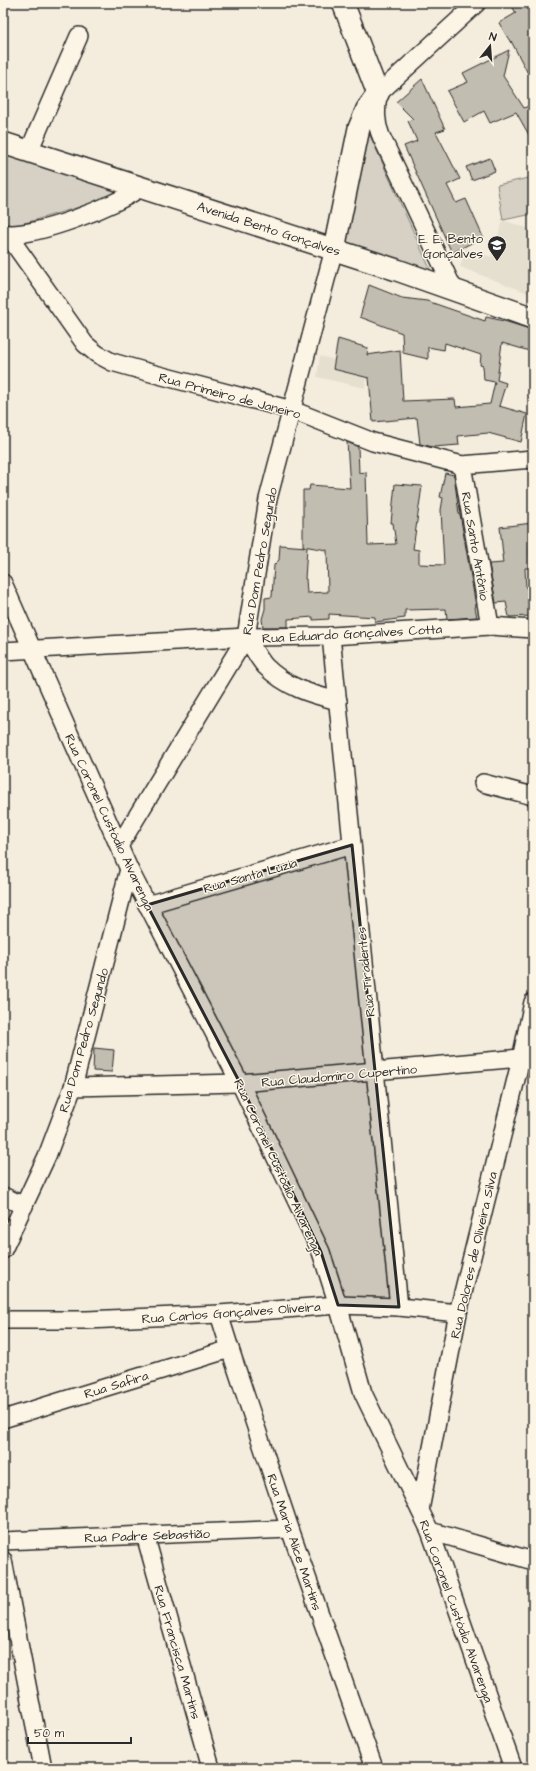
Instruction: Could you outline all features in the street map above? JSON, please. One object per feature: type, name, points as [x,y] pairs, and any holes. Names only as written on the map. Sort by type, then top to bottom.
[{"type":"main road","points":[[334,249],[359,128],[368,109],[378,94],[343,3]]},
{"type":"main road","name":"Avenida Bento Gonçalves","points":[[3,143],[453,288],[533,318]]},
{"type":"street","points":[[453,288],[377,126],[376,114],[378,94],[477,3]]},
{"type":"street","points":[[30,151],[79,36]]},
{"type":"street","points":[[5,234],[33,232],[90,213],[115,203],[141,188]]},
{"type":"street","name":"Rua Primeiro de Janeiro","points":[[5,234],[85,344],[97,354],[112,362],[292,410],[373,442],[462,465],[533,459]]},
{"type":"street","name":"Rua Dom Pedro Segundo","points":[[120,846],[246,637],[268,499],[334,249]]},
{"type":"street","name":"Rua Santo Antônio","points":[[462,465],[490,626]]},
{"type":"street","name":"Rua Coronel Custódio Alvarenga","points":[[3,583],[129,869],[240,1083],[321,1252],[363,1392],[430,1531],[513,1768]]},
{"type":"street","name":"Rua Eduardo Gonçalves Cotta","points":[[3,651],[246,637],[331,636],[490,626],[533,629]]},
{"type":"street","name":"Rua Tiradentes","points":[[331,636],[399,1307]]},
{"type":"street","points":[[246,637],[264,665],[282,680],[305,692],[338,701]]},
{"type":"street","points":[[483,783],[533,796]]},
{"type":"street","name":"Rua Santa Luzia","points":[[148,905],[352,845]]},
{"type":"street","name":"Rua Dom Pedro Segundo","points":[[3,1250],[47,1156],[73,1087],[129,869]]},
{"type":"street","name":"Rua Dolores de Oliveira Silva","points":[[420,1510],[458,1313],[527,1058],[533,1002]]},
{"type":"street","name":"Rua Claudomiro Cupertino","points":[[73,1087],[240,1083],[527,1058]]},
{"type":"street","points":[[3,1196],[24,1206]]},
{"type":"street","name":"Rua Carlos Gonçalves Oliveira","points":[[3,1320],[95,1319],[219,1314],[338,1305],[399,1307],[458,1313]]},
{"type":"street","name":"Rua Maria Alice Martins","points":[[219,1314],[290,1529],[374,1768]]},
{"type":"street","name":"Rua Safira","points":[[3,1419],[230,1349]]},
{"type":"street","name":"Rua Padre Sebastião","points":[[3,1540],[290,1529]]},
{"type":"street","points":[[430,1531],[533,1561]]},
{"type":"street","name":"Rua Francisca Martins","points":[[145,1535],[210,1768]]},
{"type":"street","points":[[3,1560],[43,1768]]},
{"type":"highlighted area","points":[[352,845],[399,1307],[338,1305],[321,1252],[240,1083],[147,905]]},
{"type":"shaded area","points":[[368,131],[431,271],[345,243]]},
{"type":"shaded area","points":[[3,151],[130,192],[8,228],[3,222]]},
{"type":"shaded area","points":[[533,177],[533,214],[503,220],[497,185]]},
{"type":"shaded area","name":"E. E. Bento Gonçalves","points":[[503,220],[533,230],[533,257],[529,269],[533,270],[533,295],[460,267],[466,248],[491,257]]},
{"type":"shaded area","points":[[320,356],[368,369],[365,388],[317,377]]},
{"type":"building","points":[[510,3],[533,3],[533,83],[511,41],[511,43],[499,23],[516,13]]},
{"type":"building","points":[[509,50],[503,76],[524,108],[533,104],[533,142],[516,112],[490,123],[484,111],[464,122],[447,91],[468,82],[463,73]]},
{"type":"building","points":[[422,79],[445,129],[436,132],[460,179],[447,185],[456,203],[466,199],[483,237],[452,253],[404,146],[417,141],[408,121],[413,119],[396,102]]},
{"type":"building","points":[[490,158],[495,171],[472,180],[466,167]]},
{"type":"building","points":[[369,285],[402,298],[427,301],[485,321],[486,317],[533,330],[533,352],[502,343],[497,380],[506,383],[499,406],[527,414],[521,442],[488,433],[458,436],[459,445],[433,447],[420,444],[417,418],[373,422],[369,378],[333,369],[338,339],[368,348],[367,355],[400,350],[403,401],[455,399],[456,407],[490,404],[495,382],[484,380],[483,366],[480,365],[481,355],[445,343],[444,350],[428,347],[428,359],[403,353],[402,333],[360,317]]},
{"type":"building","points":[[347,442],[358,447],[359,473],[366,472],[368,545],[396,544],[393,523],[391,523],[395,484],[422,486],[413,549],[419,550],[419,564],[444,565],[441,510],[443,498],[440,497],[445,473],[454,475],[459,514],[477,617],[447,619],[446,609],[405,610],[405,618],[375,622],[375,617],[329,614],[329,619],[313,620],[313,617],[288,619],[288,627],[263,627],[262,619],[265,609],[265,598],[272,597],[274,565],[279,560],[280,545],[307,547],[305,579],[307,593],[328,592],[327,550],[303,546],[303,490],[309,490],[310,485],[350,488]]},
{"type":"building","points":[[532,523],[533,548],[530,549],[531,568],[525,568],[526,588],[530,588],[531,616],[509,617],[506,602],[496,603],[489,564],[503,563],[500,527]]},
{"type":"building","points":[[94,1048],[114,1050],[112,1072],[93,1071]]},
{"type":"place","name":"E. E. Bento Gonçalves","points":[[497,262]]}]
